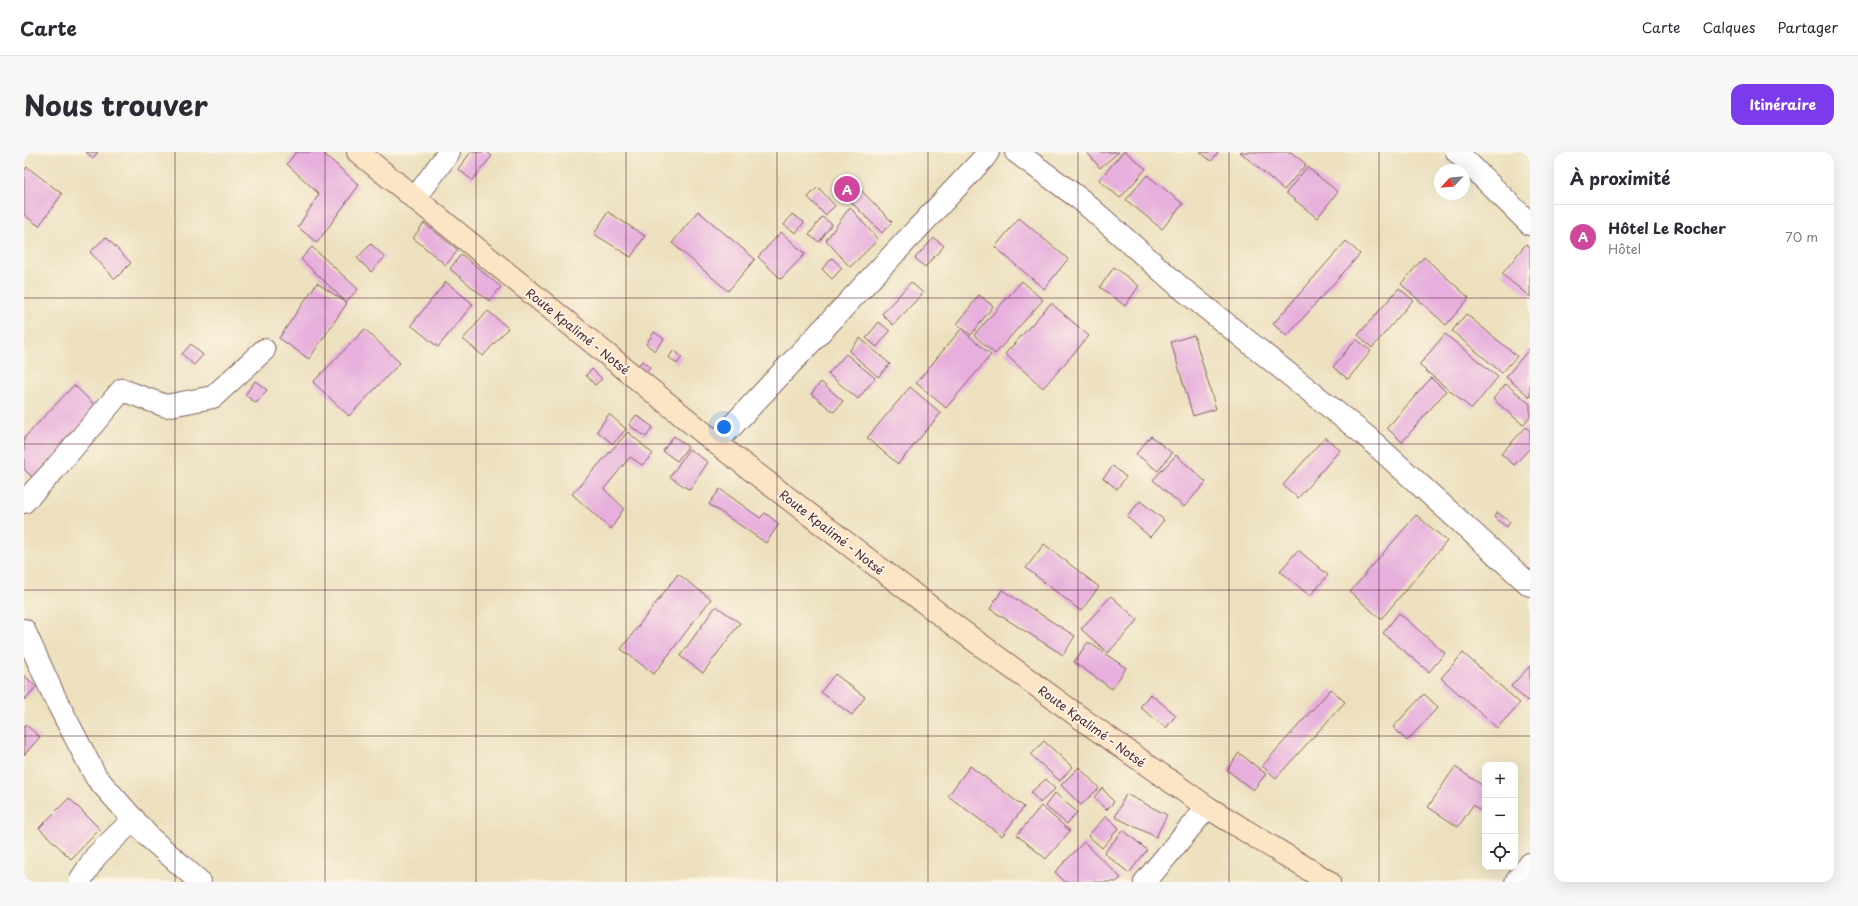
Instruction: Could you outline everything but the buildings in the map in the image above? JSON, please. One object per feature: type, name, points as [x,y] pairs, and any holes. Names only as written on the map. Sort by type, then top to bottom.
[{"type":"main road","name":"Route Kpalimé - Notsé","points":[[358,152],[716,443],[959,629],[1089,724],[1207,807],[1329,882]]},
{"type":"street","points":[[416,199],[449,152]]},
{"type":"street","points":[[716,443],[988,152]]},
{"type":"street","points":[[1016,152],[1080,199],[1180,288],[1366,436],[1530,585]]},
{"type":"street","points":[[1457,152],[1530,224]]},
{"type":"street","points":[[24,502],[53,471],[122,390],[166,406],[213,397],[264,350]]},
{"type":"street","points":[[24,630],[55,698],[96,777],[150,838],[200,882]]},
{"type":"street","points":[[1145,882],[1207,807]]},
{"type":"street","points":[[81,882],[81,879],[96,856],[134,819]]},
{"type":"street","points":[[1516,882],[1530,864]]},
{"type":"place","name":"Hôtel Le Rocher","points":[[847,189]]}]
